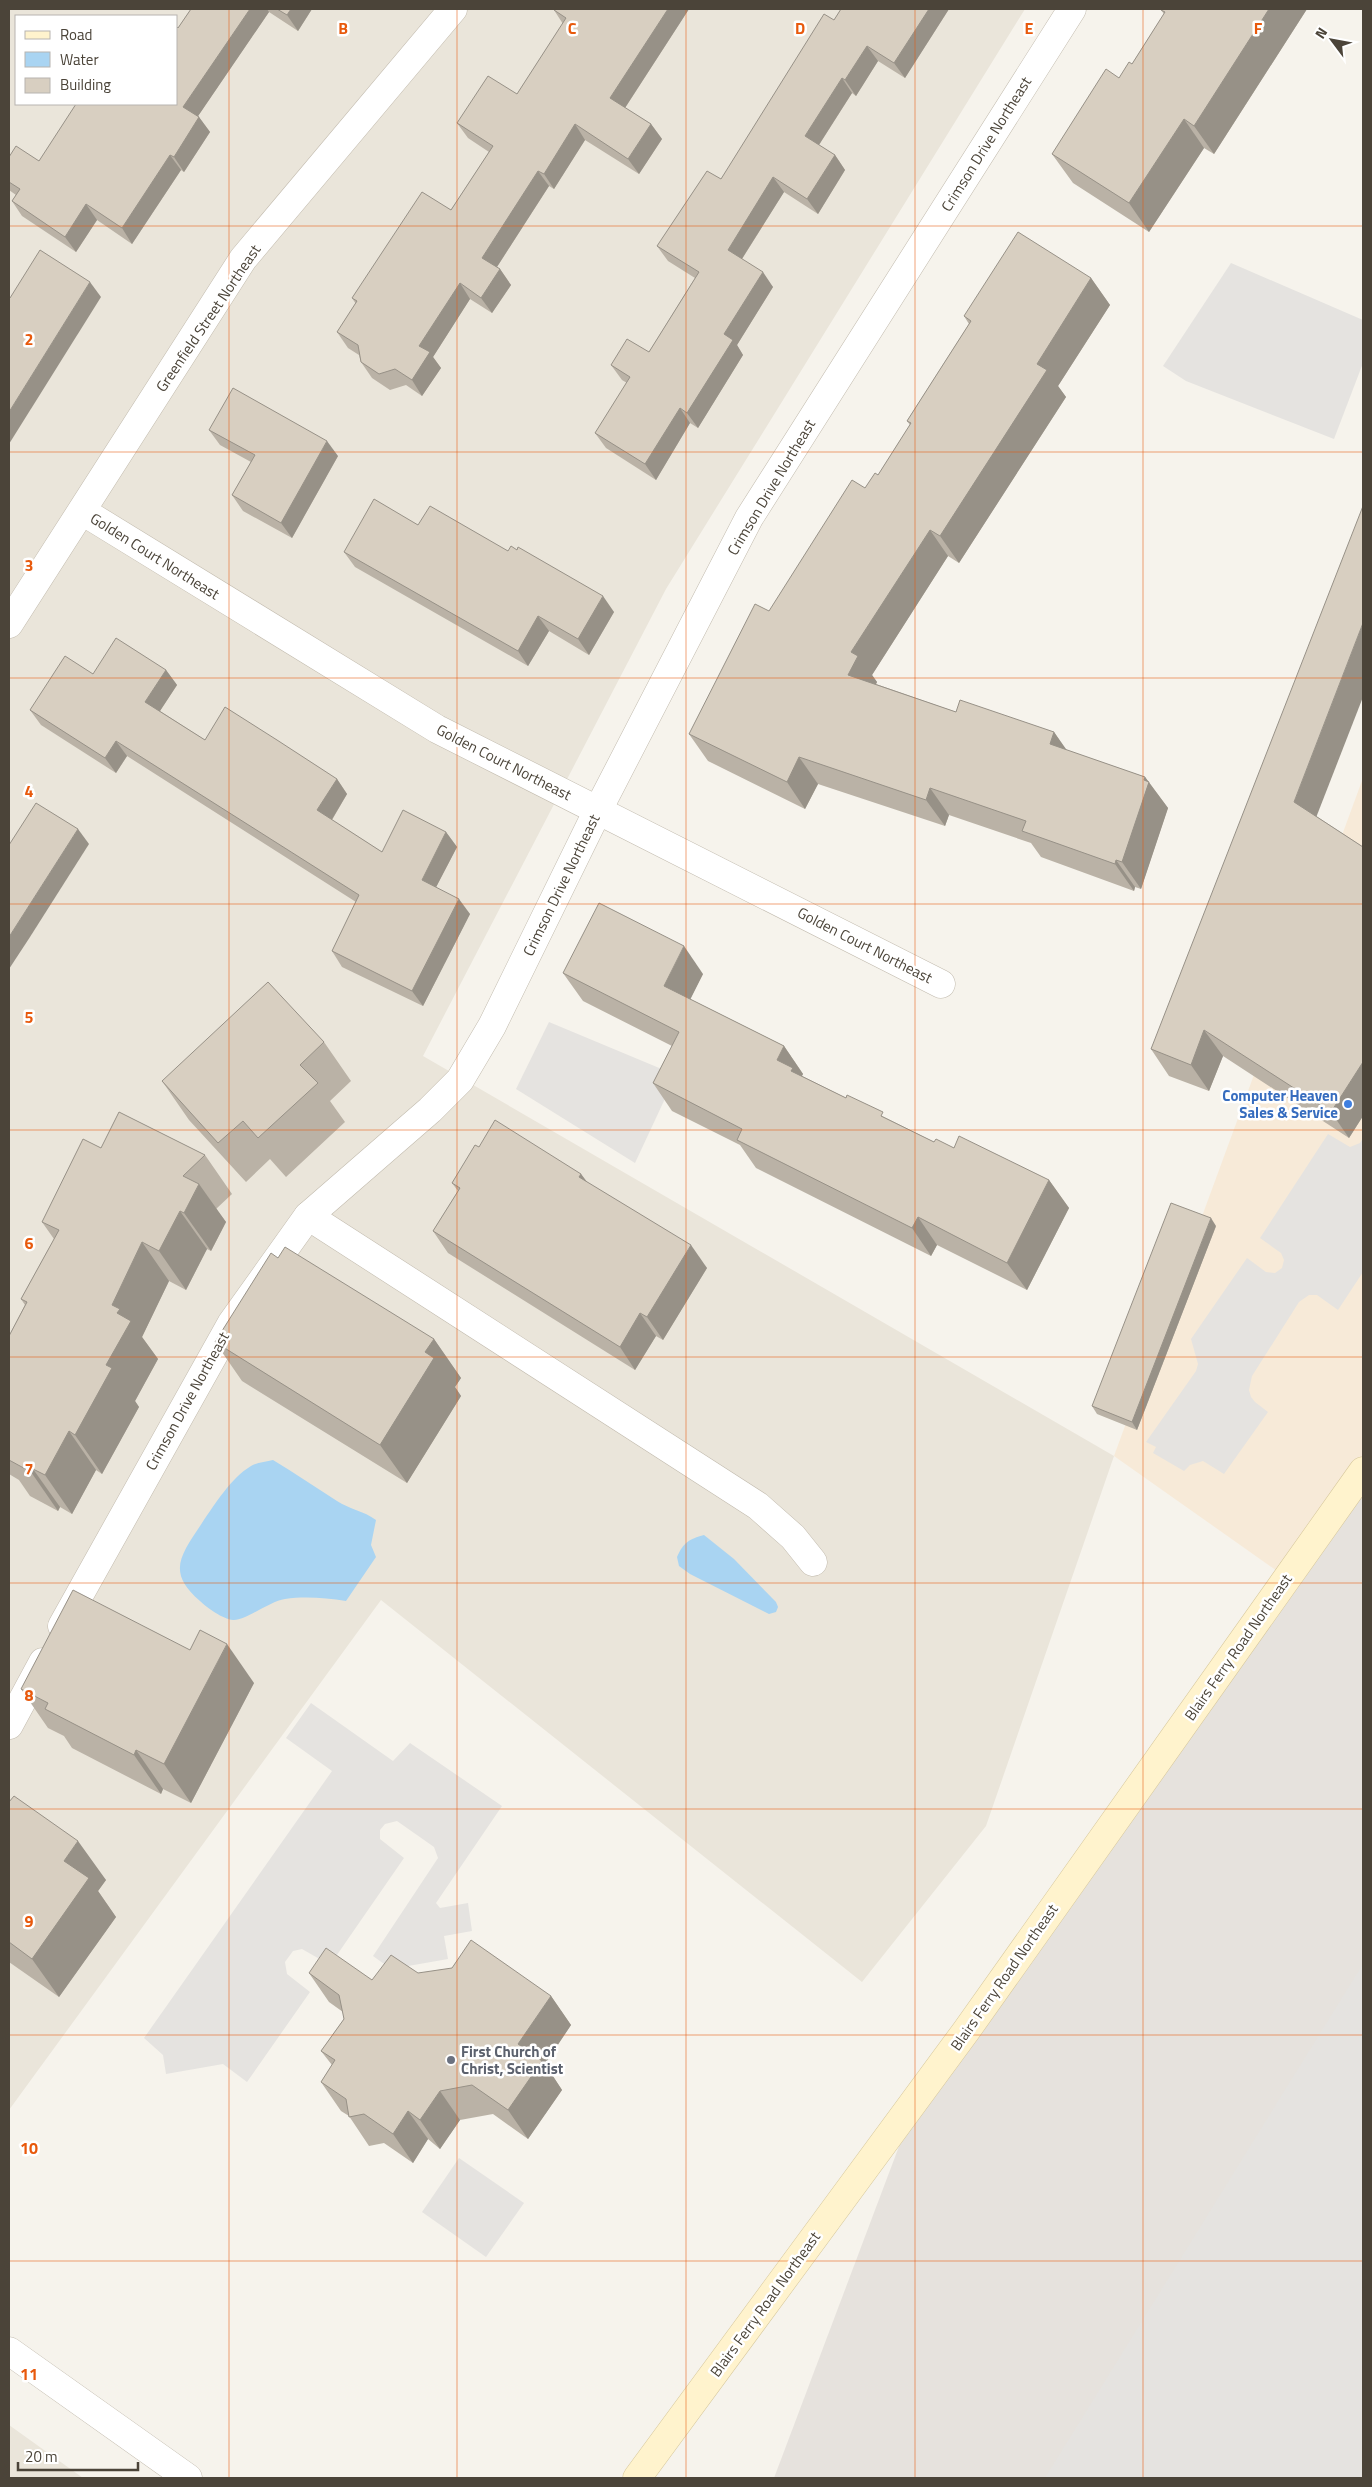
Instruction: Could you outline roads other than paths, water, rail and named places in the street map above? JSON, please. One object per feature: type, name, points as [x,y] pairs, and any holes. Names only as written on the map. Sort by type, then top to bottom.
[{"type":"main road","name":"Blairs Ferry Road Northeast","points":[[637,2478],[966,2031],[1363,1471]]},
{"type":"street","name":"Greenfield Street Northeast","points":[[9,624],[244,259],[453,9]]},
{"type":"street","name":"Crimson Drive Northeast","points":[[9,1725],[78,1596],[231,1324],[308,1216],[430,1110],[460,1080],[492,1026],[598,810],[750,518],[1072,9]]},
{"type":"street","name":"Golden Court Northeast","points":[[82,511],[437,729],[941,984]]},
{"type":"street","points":[[308,1216],[758,1506],[794,1537],[813,1562]]},
{"type":"street","points":[[9,2351],[188,2478]]},
{"type":"water","points":[[273,1460],[342,1504],[367,1514],[376,1520],[371,1545],[376,1557],[346,1601],[316,1598],[285,1599],[272,1603],[244,1617],[233,1620],[229,1619],[211,1610],[189,1591],[180,1572],[180,1563],[194,1534],[230,1484],[251,1466]]},
{"type":"water","points":[[704,1535],[734,1559],[776,1602],[778,1607],[776,1612],[769,1614],[690,1574],[679,1566],[677,1557],[684,1545],[694,1538]]},
{"type":"place","name":"Computer Heaven Sales & Service","points":[[1348,1104]]},
{"type":"place","name":"First Church of Christ, Scientist","points":[[451,2060]]}]
